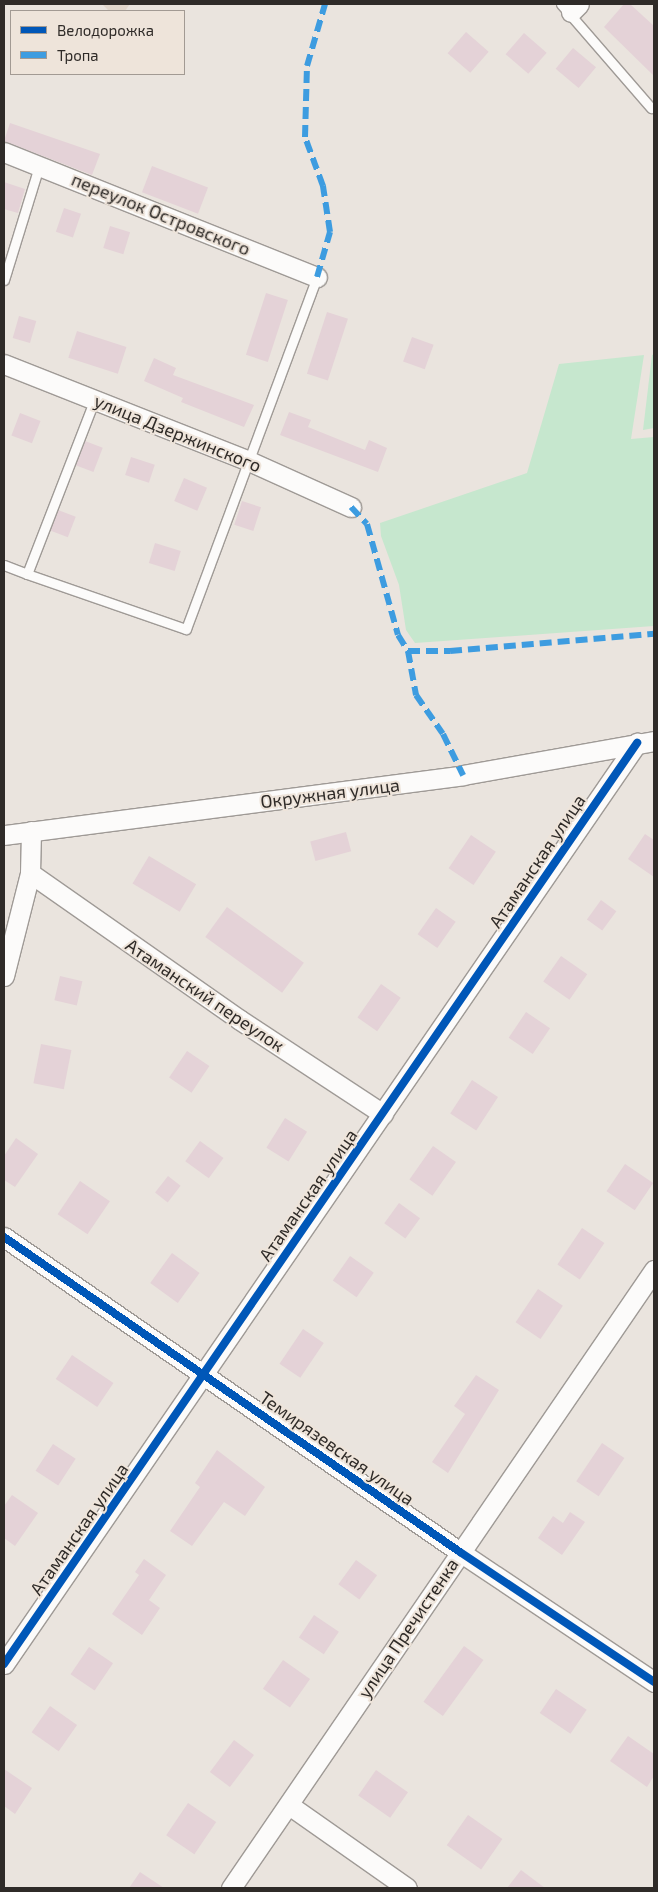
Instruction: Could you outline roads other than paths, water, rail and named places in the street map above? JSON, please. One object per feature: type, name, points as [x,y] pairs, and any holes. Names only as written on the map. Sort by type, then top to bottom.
[{"type":"street","name":"переулок Островского","points":[[4,152],[317,277]]},
{"type":"street","name":"улица Дзержинского","points":[[4,364],[248,461],[351,507]]},
{"type":"street","name":"Окружная улица","points":[[4,836],[462,775],[645,742]]},
{"type":"street","name":"Атаманская улица","points":[[4,1664],[383,1114],[645,742]]},
{"type":"street","points":[[4,976],[30,873],[31,831]]},
{"type":"street","name":"Атаманский переулок","points":[[30,873],[240,1020],[383,1114]]},
{"type":"street","name":"Темирязевская улица","points":[[4,1237],[460,1552],[654,1682]]},
{"type":"street","name":"улица Пречистенка","points":[[231,1888],[654,1270]]},
{"type":"street","points":[[289,1805],[406,1888]]},
{"type":"lane","points":[[570,7],[650,108]]},
{"type":"lane","points":[[4,280],[39,166]]},
{"type":"lane","points":[[4,565],[186,629],[317,277]]},
{"type":"lane","points":[[28,574],[95,400]]}]
